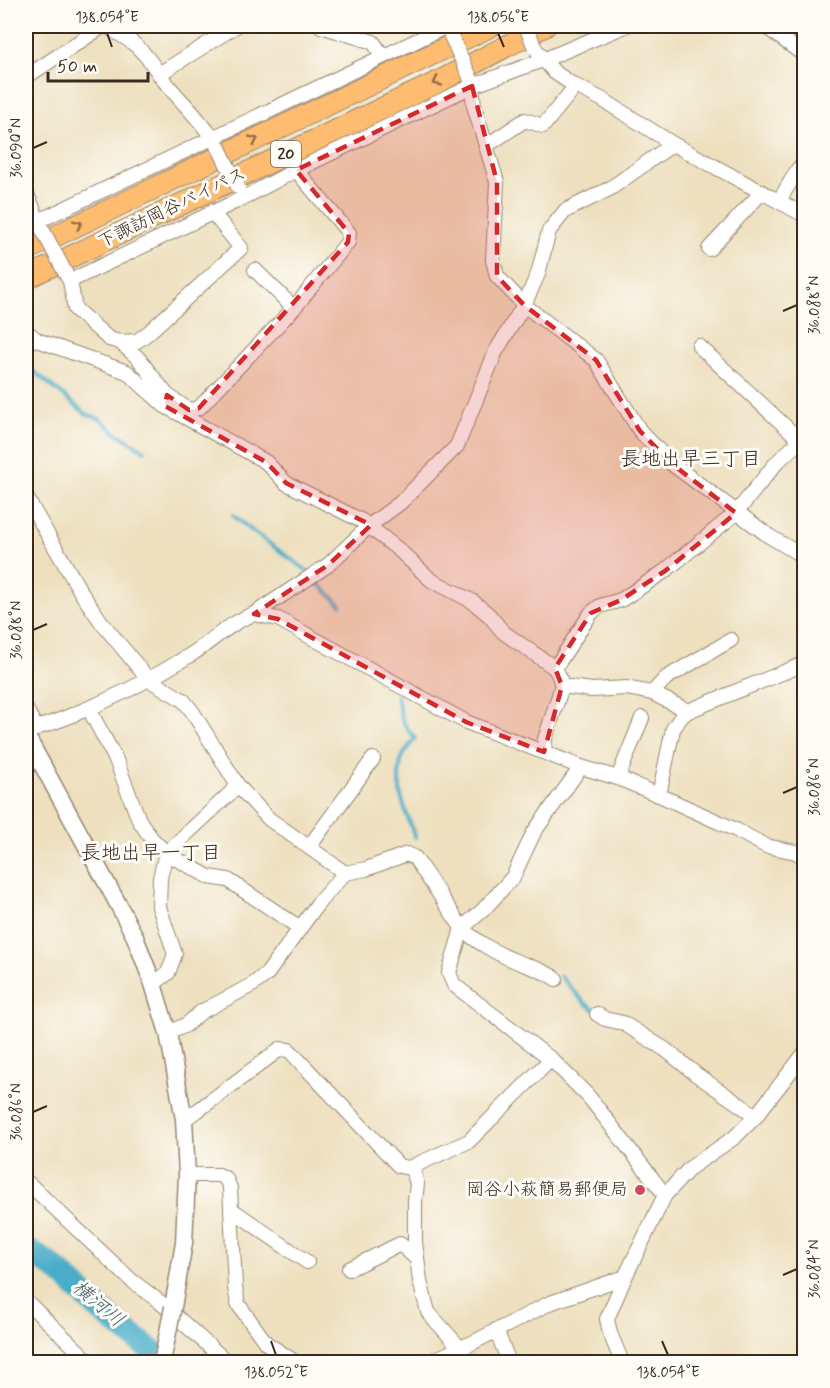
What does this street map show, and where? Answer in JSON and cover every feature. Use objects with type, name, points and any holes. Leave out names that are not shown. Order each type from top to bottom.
[{"type":"highway","name":"下諏訪岡谷バイパス","points":[[26,250],[491,26]]},
{"type":"highway","name":"下諏訪岡谷バイパス","points":[[26,279],[440,81],[544,26]]},
{"type":"street","points":[[26,77],[104,26],[127,38],[146,55],[167,85],[215,142],[240,192]]},
{"type":"street","points":[[159,74],[236,26]]},
{"type":"street","points":[[321,26],[373,42],[382,56]]},
{"type":"street","points":[[526,26],[552,75],[603,100],[673,144],[804,215]]},
{"type":"street","points":[[68,278],[212,212],[240,192],[296,170],[471,82],[539,54],[625,26]]},
{"type":"street","points":[[765,26],[804,55]]},
{"type":"street","points":[[35,225],[215,142],[382,56],[447,29],[471,82],[474,106],[497,182],[494,260],[497,276],[524,305],[596,360],[640,431],[672,464],[769,537],[804,557]]},
{"type":"street","points":[[486,146],[525,120],[543,126],[570,93]]},
{"type":"street","points":[[29,731],[89,709],[193,654],[243,618],[254,614],[328,565],[369,526],[400,503],[457,446],[496,351],[524,305],[538,274],[549,231],[565,211],[611,188],[673,144]]},
{"type":"street","points":[[778,201],[798,169],[804,165]]},
{"type":"street","points":[[120,342],[138,358],[166,401],[189,410],[199,408],[294,308],[348,242],[349,233],[296,170]]},
{"type":"street","points":[[26,192],[35,225],[68,278],[75,309],[109,339],[120,342],[137,341],[148,333],[241,248],[212,212]]},
{"type":"street","points":[[709,249],[762,192]]},
{"type":"street","points":[[255,270],[294,308]]},
{"type":"street","points":[[26,331],[37,340],[127,372],[166,401],[266,462],[286,483],[362,520],[431,580],[472,601],[489,615],[503,632],[555,668],[562,686],[545,739],[544,752]]},
{"type":"street","points":[[555,668],[591,613],[600,606],[621,600],[665,571],[736,513],[777,462],[802,439],[699,346]]},
{"type":"street","points":[[26,498],[82,594],[102,623],[148,679],[183,700],[238,786],[269,819],[345,873]]},
{"type":"street","points":[[254,614],[278,619],[466,722],[618,778],[736,830],[766,846],[796,852],[804,857]]},
{"type":"street","points":[[652,693],[666,678],[731,640]]},
{"type":"street","points":[[659,795],[669,741],[681,717],[688,711],[804,664]]},
{"type":"street","points":[[562,686],[592,690],[626,688],[652,693],[688,711]]},
{"type":"street","points":[[26,709],[29,731],[135,938],[153,984],[168,1033],[184,1119],[187,1175],[184,1243],[162,1362]]},
{"type":"street","points":[[89,709],[116,760],[139,820],[151,838],[166,853],[209,877],[228,880],[300,928]]},
{"type":"street","points":[[618,778],[642,718]]},
{"type":"street","points":[[309,847],[373,759]]},
{"type":"street","points":[[581,766],[534,832],[513,877],[483,910],[462,928],[449,973],[454,985],[551,1059],[589,1097],[665,1195]]},
{"type":"street","points":[[153,984],[168,973],[175,954],[159,907],[160,878],[166,853],[238,786]]},
{"type":"street","points":[[168,1033],[186,1025],[201,1012],[252,985],[267,974],[319,902],[345,873],[366,869],[407,854],[415,858],[468,935],[513,960],[545,971],[556,978]]},
{"type":"street","points":[[597,1014],[605,1019],[623,1023],[666,1050],[697,1075],[756,1116]]},
{"type":"street","points":[[184,1119],[280,1049],[289,1050],[399,1166],[408,1168],[469,1141],[551,1059]]},
{"type":"street","points":[[622,1362],[607,1319],[665,1195],[690,1168],[735,1137],[756,1116],[804,1054]]},
{"type":"street","points":[[412,1167],[417,1184],[415,1242],[420,1281],[428,1312],[460,1348]]},
{"type":"street","points":[[187,1175],[219,1175],[226,1179],[230,1188],[234,1287],[238,1304],[266,1343],[295,1362]]},
{"type":"street","points":[[26,1181],[131,1280],[160,1302],[227,1362]]},
{"type":"street","points":[[231,1209],[307,1262]]},
{"type":"street","points":[[349,1269],[400,1244],[417,1259]]},
{"type":"street","points":[[429,1362],[550,1303],[625,1277]]},
{"type":"street","points":[[26,1301],[90,1362]]},
{"type":"street","points":[[496,1330],[509,1362]]},
{"type":"highlighted area","points":[[472,86],[497,182],[497,276],[524,305],[596,360],[640,431],[672,464],[736,513],[665,571],[621,600],[591,613],[555,668],[562,686],[544,752],[466,722],[278,619],[254,614],[328,565],[371,525],[286,483],[266,462],[165,406],[167,395],[189,410],[199,408],[348,242],[349,233],[296,170]]},
{"type":"waterway","points":[[26,365],[86,414],[100,419],[115,432],[145,451]]},
{"type":"waterway","points":[[233,515],[309,572]]},
{"type":"waterway","points":[[314,578],[341,605]]},
{"type":"waterway","points":[[397,695],[402,718],[415,738],[402,758],[399,778],[402,798],[415,837]]},
{"type":"waterway","points":[[560,976],[585,1003],[595,1010]]},
{"type":"waterway","name":"横河川","points":[[26,1250],[55,1269],[106,1315],[168,1362]]},
{"type":"place","name":"岡谷小萩簡易郵便局","points":[[640,1190]]},
{"type":"district","name":"長地出早三丁目","points":[[691,459]]},
{"type":"district","name":"長地出早一丁目","points":[[151,853]]}]
